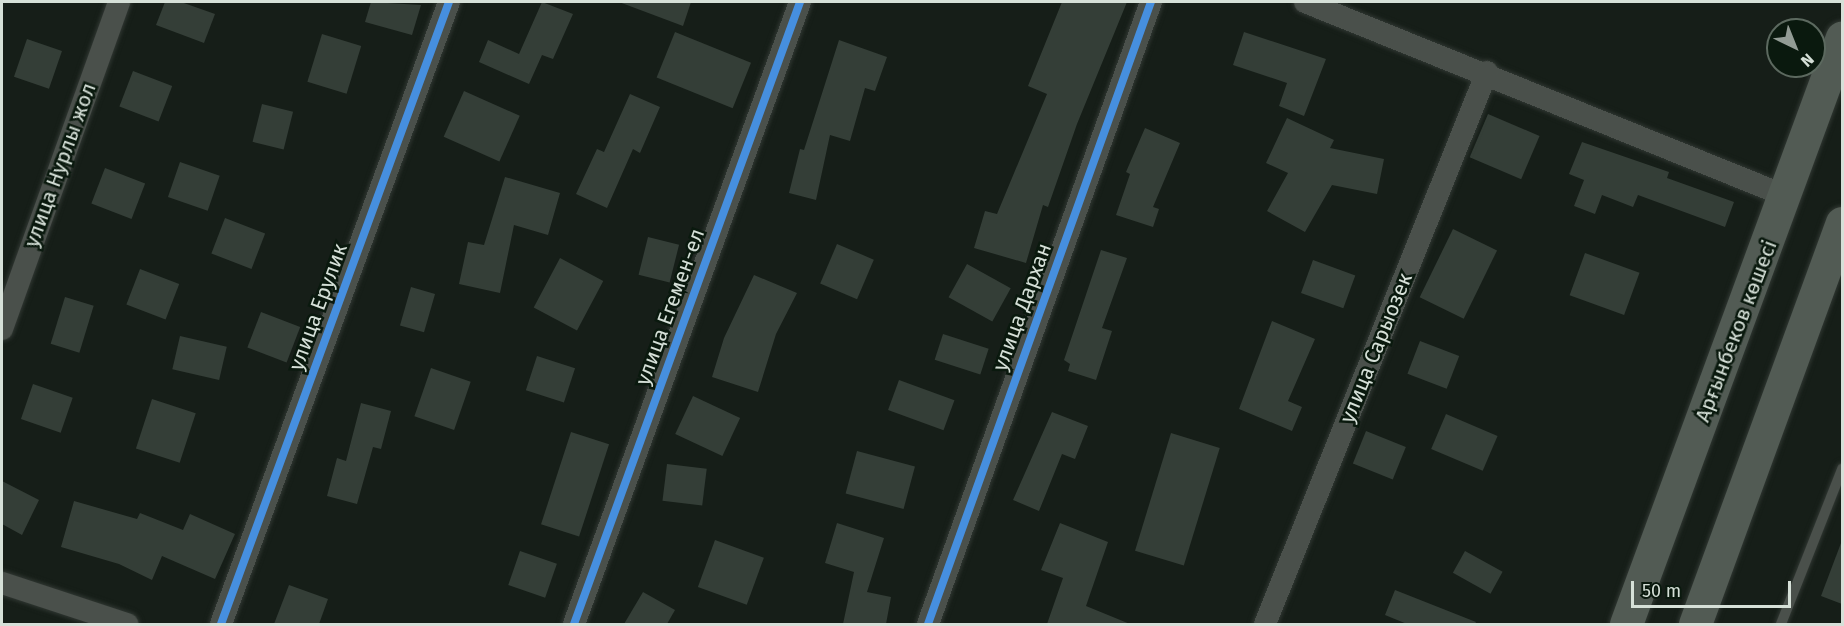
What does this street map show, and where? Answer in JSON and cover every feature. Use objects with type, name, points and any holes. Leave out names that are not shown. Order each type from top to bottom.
[{"type":"main road","name":"Арғынбеков көшесі","points":[[1626,624],[1786,196],[1842,37]]},
{"type":"main road","points":[[1695,624],[1842,228]]},
{"type":"street","name":"улица Нурлы жол","points":[[2,329],[119,2]]},
{"type":"street","name":"улица Ерулик","points":[[221,624],[449,2]]},
{"type":"street","name":"улица Егемен-ел","points":[[574,624],[800,2]]},
{"type":"street","name":"улица Дархан","points":[[927,624],[1151,2]]},
{"type":"street","points":[[1305,2],[1487,72],[1786,196]]},
{"type":"street","name":"улица Сарыозек","points":[[1265,624],[1487,72]]},
{"type":"street","points":[[2,583],[127,624]]},
{"type":"lane","points":[[1781,624],[1842,469]]},
{"type":"building","points":[[165,2],[181,2],[215,14],[204,43],[156,25]]},
{"type":"building","points":[[371,2],[421,5],[412,35],[365,22]]},
{"type":"building","points":[[542,2],[573,14],[553,59],[542,55],[529,84],[479,62],[488,40],[519,54]]},
{"type":"building","points":[[619,2],[691,2],[683,26]]},
{"type":"building","points":[[1062,2],[1127,2],[1077,124],[1048,207],[1043,205],[1026,263],[974,248],[985,211],[997,214],[1047,94],[1028,86]]},
{"type":"building","points":[[675,32],[751,63],[733,108],[657,77]]},
{"type":"building","points":[[1244,32],[1326,59],[1304,116],[1279,106],[1287,83],[1233,65]]},
{"type":"building","points":[[322,34],[361,46],[347,94],[307,82]]},
{"type":"building","points":[[27,39],[62,51],[49,89],[14,77]]},
{"type":"building","points":[[839,40],[887,57],[875,91],[865,88],[850,141],[830,135],[816,200],[789,193],[800,149],[804,150]]},
{"type":"building","points":[[133,71],[172,86],[159,122],[119,106]]},
{"type":"building","points":[[464,91],[520,116],[499,161],[444,137]]},
{"type":"building","points":[[630,94],[660,107],[640,153],[633,149],[607,208],[576,194],[597,149],[604,152]]},
{"type":"building","points":[[262,104],[293,112],[284,150],[253,142]]},
{"type":"building","points":[[1488,114],[1540,136],[1521,179],[1470,157]]},
{"type":"building","points":[[1287,118],[1334,140],[1330,148],[1384,159],[1377,194],[1332,185],[1305,232],[1267,211],[1288,173],[1266,163]]},
{"type":"building","points":[[1145,128],[1180,143],[1153,207],[1159,209],[1153,227],[1116,215],[1130,174],[1126,172]]},
{"type":"building","points":[[1582,142],[1669,172],[1667,178],[1734,202],[1725,227],[1638,195],[1633,207],[1602,195],[1595,214],[1574,206],[1584,180],[1569,174]]},
{"type":"building","points":[[180,162],[220,176],[208,211],[168,197]]},
{"type":"building","points":[[105,168],[145,183],[132,219],[91,203]]},
{"type":"building","points":[[505,177],[560,193],[548,235],[514,225],[500,293],[459,284],[468,242],[484,245]]},
{"type":"building","points":[[225,218],[265,233],[252,269],[211,253]]},
{"type":"building","points":[[1453,229],[1497,250],[1464,319],[1420,297]]},
{"type":"building","points":[[648,237],[679,245],[670,283],[639,275]]},
{"type":"building","points":[[837,244],[874,260],[857,299],[820,284]]},
{"type":"building","points":[[1101,250],[1127,258],[1102,328],[1112,331],[1096,380],[1068,371],[1070,364],[1064,360]]},
{"type":"building","points":[[1585,253],[1640,273],[1624,315],[1570,295]]},
{"type":"building","points":[[560,258],[603,281],[577,330],[534,307]]},
{"type":"building","points":[[1313,260],[1355,275],[1343,308],[1301,293]]},
{"type":"building","points":[[967,264],[1011,288],[992,321],[949,297]]},
{"type":"building","points":[[140,269],[179,284],[166,320],[126,304]]},
{"type":"building","points":[[754,275],[797,293],[776,334],[758,392],[712,377],[724,338]]},
{"type":"building","points":[[411,287],[435,294],[424,332],[400,325]]},
{"type":"building","points":[[65,297],[94,306],[79,353],[51,344]]},
{"type":"building","points":[[261,312],[300,327],[287,363],[247,347]]},
{"type":"building","points":[[1272,321],[1315,339],[1288,401],[1302,407],[1292,431],[1239,409]]},
{"type":"building","points":[[943,334],[989,349],[980,375],[935,360]]},
{"type":"building","points":[[180,336],[227,347],[219,380],[172,369]]},
{"type":"building","points":[[1420,341],[1459,356],[1447,389],[1407,374]]},
{"type":"building","points":[[537,356],[575,368],[564,403],[526,390]]},
{"type":"building","points":[[431,368],[471,382],[454,430],[414,416]]},
{"type":"building","points":[[899,380],[954,400],[943,430],[888,410]]},
{"type":"building","points":[[33,384],[73,398],[61,433],[21,419]]},
{"type":"building","points":[[693,396],[740,418],[722,456],[675,434]]},
{"type":"building","points":[[152,399],[196,413],[180,463],[136,448]]},
{"type":"building","points":[[361,403],[391,411],[381,449],[373,447],[357,504],[327,496],[337,458],[346,461]]},
{"type":"building","points":[[1052,412],[1088,426],[1075,459],[1062,454],[1039,511],[1013,500]]},
{"type":"building","points":[[1446,414],[1498,436],[1483,471],[1431,449]]},
{"type":"building","points":[[1366,431],[1406,447],[1393,480],[1353,463]]},
{"type":"building","points":[[571,432],[609,444],[579,537],[541,524]]},
{"type":"building","points":[[1171,433],[1220,448],[1184,566],[1135,551]]},
{"type":"building","points":[[857,451],[915,467],[904,509],[846,494]]},
{"type":"building","points":[[667,464],[707,469],[702,506],[662,501]]},
{"type":"building","points":[[2,481],[39,500],[22,535],[2,524]]},
{"type":"building","points":[[74,501],[137,519],[140,513],[183,530],[190,514],[235,534],[215,579],[162,556],[152,580],[119,564],[61,547]]},
{"type":"building","points":[[837,523],[884,538],[867,592],[891,597],[886,624],[843,624],[854,572],[825,563]]},
{"type":"building","points":[[1060,523],[1108,542],[1086,606],[1130,624],[1047,624],[1063,578],[1041,570]]},
{"type":"building","points":[[715,540],[764,558],[747,605],[698,587]]},
{"type":"building","points":[[1842,543],[1842,604],[1821,596]]},
{"type":"building","points":[[520,551],[557,564],[545,598],[508,585]]},
{"type":"building","points":[[1465,551],[1503,572],[1490,594],[1453,573]]},
{"type":"building","points":[[289,585],[328,599],[319,624],[274,624]]},
{"type":"building","points":[[1395,590],[1476,622],[1475,624],[1407,624],[1385,615]]},
{"type":"building","points":[[643,592],[675,610],[667,624],[624,624]]},
{"type":"cycle path","points":[[221,624],[449,2]]},
{"type":"cycle path","points":[[574,624],[800,2]]},
{"type":"cycle path","points":[[928,624],[1151,2]]}]
